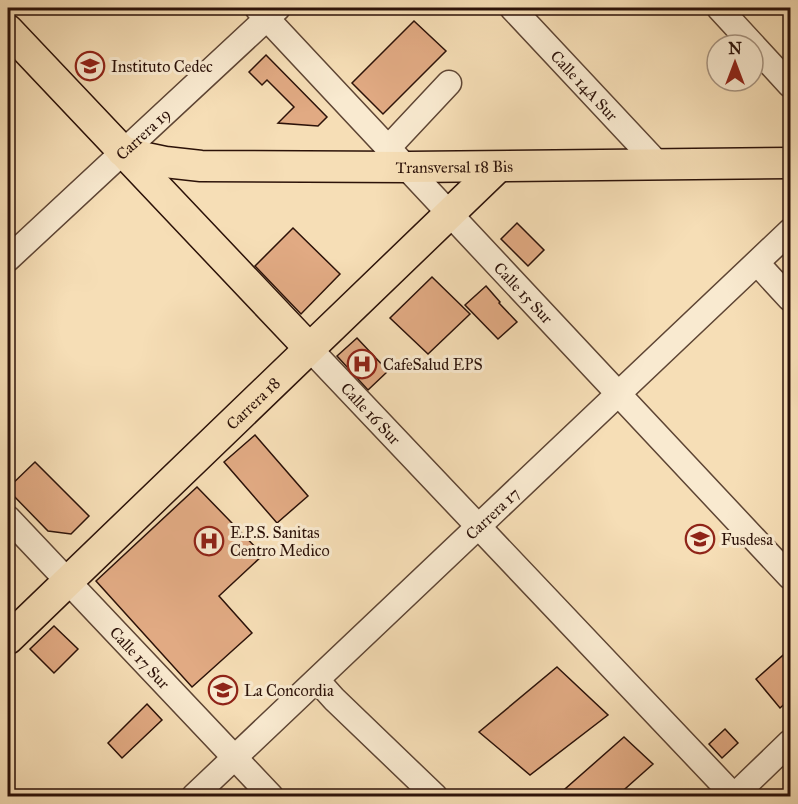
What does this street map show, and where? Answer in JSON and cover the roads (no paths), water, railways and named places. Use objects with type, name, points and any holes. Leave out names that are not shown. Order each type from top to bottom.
[{"type":"main road","name":"Calle 16 Sur","points":[[8,30],[309,348]]},
{"type":"main road","name":"Transversal 18 Bis","points":[[122,151],[165,162],[201,166],[399,157],[498,167],[790,163]]},
{"type":"main road","name":"Carrera 18","points":[[8,639],[498,167]]},
{"type":"street","name":"Calle 14A Sur","points":[[512,8],[659,165]]},
{"type":"street","points":[[719,8],[790,85]]},
{"type":"street","name":"Carrera 19","points":[[8,259],[267,11]]},
{"type":"street","name":"Calle 15 Sur","points":[[267,11],[399,157],[790,577]]},
{"type":"street","points":[[399,157],[449,83]]},
{"type":"street","name":"Carrera 17","points":[[194,796],[790,231]]},
{"type":"street","points":[[757,263],[790,299]]},
{"type":"street","name":"Calle 16 Sur","points":[[309,348],[734,796]]},
{"type":"street","name":"Calle 17 Sur","points":[[8,518],[271,796]]},
{"type":"street","points":[[317,680],[435,796]]},
{"type":"street","points":[[734,796],[790,742]]},
{"type":"place","name":"Instituto Cedec","points":[[90,66]]},
{"type":"place","name":"CafeSalud EPS","points":[[362,364]]},
{"type":"place","name":"Fusdesa","points":[[700,539]]},
{"type":"place","name":"E.P.S. Sanitas Centro Medico","points":[[209,541]]},
{"type":"place","name":"La Concordia","points":[[223,690]]}]
